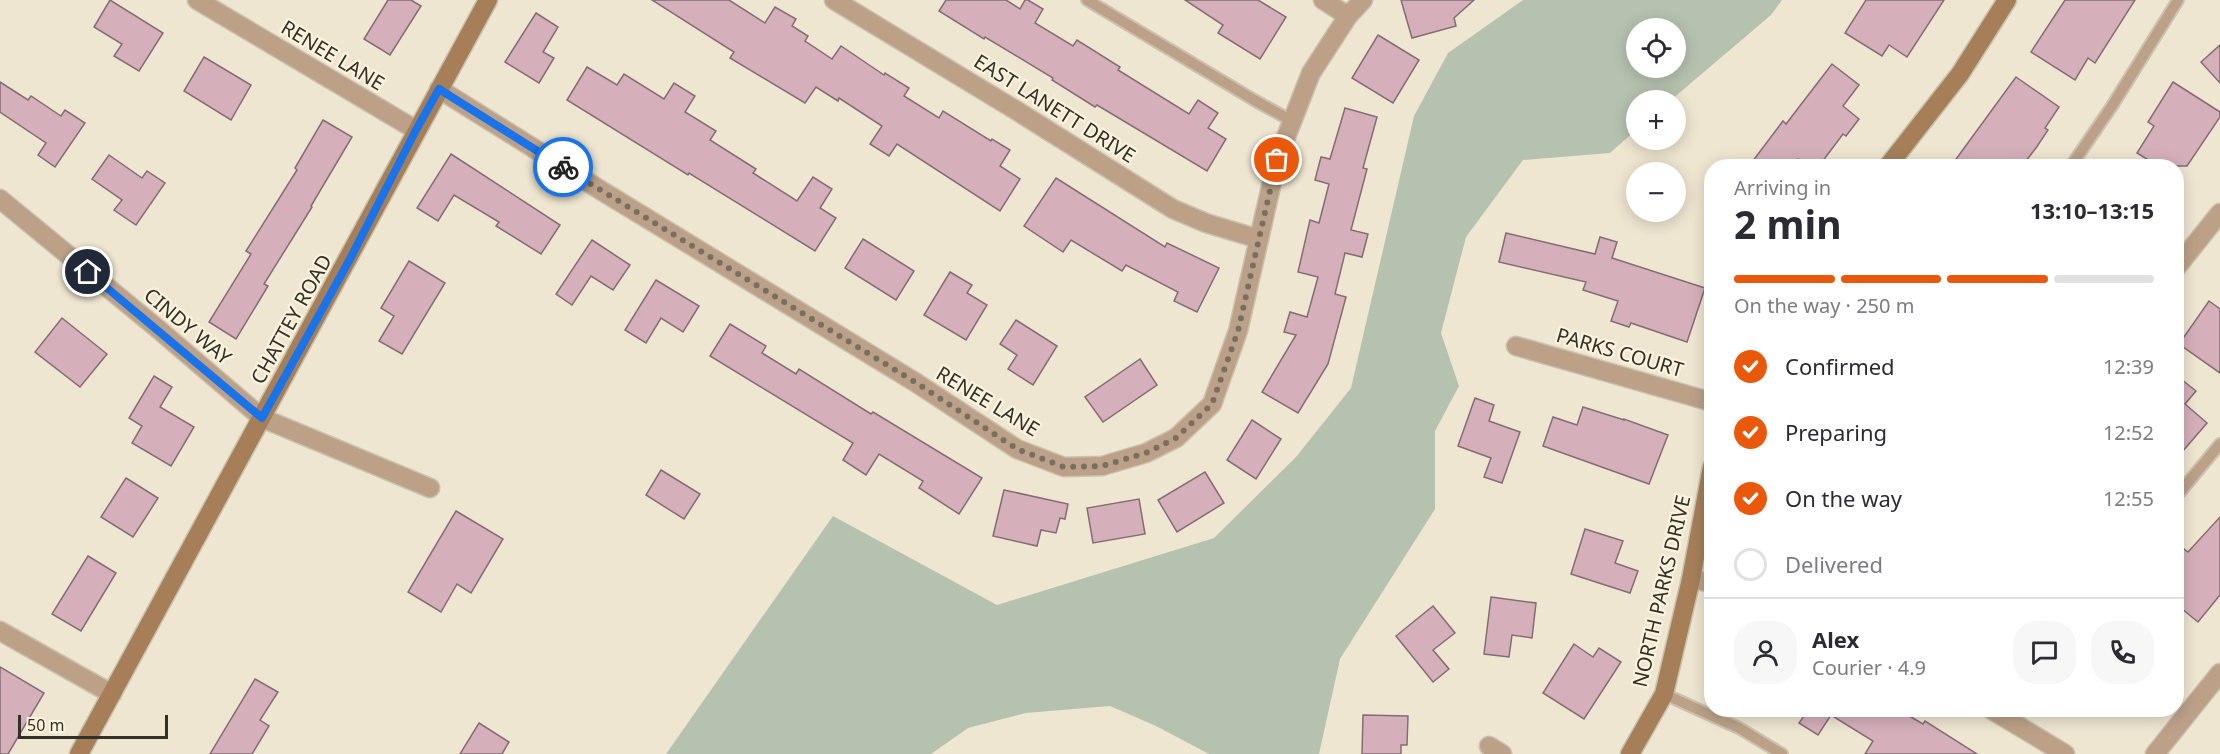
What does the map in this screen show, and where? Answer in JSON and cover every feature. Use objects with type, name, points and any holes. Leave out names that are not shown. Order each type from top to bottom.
[{"type":"street","name":"RENEE LANE","points":[[197,0],[416,130]]},
{"type":"street","name":"CHATTEY ROAD","points":[[79,754],[350,259],[416,130],[488,0]]},
{"type":"street","name":"EAST LANETT DRIVE","points":[[834,0],[1173,209],[1206,223],[1259,239]]},
{"type":"street","points":[[1323,0],[1348,16]]},
{"type":"street","name":"RENEE LANE","points":[[439,89],[915,382],[1017,449],[1064,467],[1102,466],[1146,453],[1176,438],[1212,404],[1238,331],[1277,160],[1311,73],[1348,16],[1363,0]]},
{"type":"street","points":[[1893,159],[1960,74],[2007,0]]},
{"type":"street","name":"CINDY WAY","points":[[0,199],[262,418],[430,488]]},
{"type":"street","points":[[2184,258],[2220,213]]},
{"type":"street","name":"PARKS COURT","points":[[1516,346],[1704,400]]},
{"type":"street","name":"NORTH PARKS DRIVE","points":[[1630,754],[1664,694],[1691,579],[1704,510]]},
{"type":"street","points":[[1691,579],[1704,581]]},
{"type":"street","points":[[0,631],[112,694]]},
{"type":"street","points":[[2155,754],[2220,673]]},
{"type":"street","points":[[2009,717],[2066,754]]},
{"type":"lane","points":[[1087,0],[1292,121]]},
{"type":"lane","points":[[2076,159],[2112,106],[2178,0]]},
{"type":"lane","points":[[2184,487],[2220,444]]},
{"type":"lane","points":[[1664,694],[1704,712]]},
{"type":"lane","points":[[1715,717],[1739,728],[1782,754]]},
{"type":"green space","points":[[1523,0],[1782,0],[1771,15],[1683,90],[1626,90],[1626,139],[1610,153],[1523,160],[1466,237],[1441,333],[1459,386],[1435,431],[1435,509],[1340,659],[1319,754],[1209,754],[1156,726],[1110,706],[1026,713],[968,728],[931,754],[666,754],[833,516],[997,605],[1214,538],[1296,457],[1351,388],[1414,116],[1448,53]]},
{"type":"building","points":[[110,0],[163,33],[139,71],[114,56],[122,44],[94,27]]},
{"type":"building","points":[[388,0],[411,0],[421,6],[390,55],[364,39]]},
{"type":"building","points":[[652,0],[729,0],[765,23],[775,7],[796,19],[792,26],[808,36],[805,41],[832,59],[841,46],[884,75],[885,73],[909,88],[904,96],[939,118],[943,111],[1010,150],[1000,166],[1020,179],[1000,211],[897,144],[889,156],[870,144],[882,126],[839,98],[838,101],[816,87],[805,103],[730,58],[734,52]]},
{"type":"building","points":[[946,0],[1006,0],[1020,9],[1025,0],[1028,0],[1043,9],[1035,23],[1073,46],[1077,40],[1120,67],[1118,70],[1189,114],[1198,100],[1218,113],[1208,128],[1226,139],[1207,171],[1097,105],[1095,107],[1052,80],[1053,78],[939,11]]},
{"type":"building","points":[[1185,0],[1258,0],[1286,17],[1260,59],[1218,33],[1223,25]]},
{"type":"building","points":[[1401,0],[1474,0],[1454,18],[1456,26],[1412,38]]},
{"type":"building","points":[[1866,0],[1944,0],[1907,57],[1889,45],[1882,56],[1845,33]]},
{"type":"building","points":[[2065,0],[2135,0],[2095,63],[2088,58],[2075,80],[2031,52]]},
{"type":"building","points":[[536,13],[558,27],[543,52],[554,58],[539,83],[505,62]]},
{"type":"building","points":[[1378,35],[1419,60],[1393,103],[1352,78]]},
{"type":"building","points":[[2220,45],[2220,83],[2201,62]]},
{"type":"building","points":[[204,57],[251,85],[231,120],[184,91]]},
{"type":"building","points":[[1832,64],[1859,85],[1843,106],[1859,119],[1846,136],[1843,134],[1824,159],[1754,159],[1783,121],[1786,124]]},
{"type":"building","points":[[587,67],[617,85],[624,74],[664,99],[674,83],[695,96],[685,112],[716,131],[710,140],[756,169],[753,173],[797,201],[813,177],[832,189],[820,208],[836,218],[815,251],[567,100]]},
{"type":"building","points":[[2016,77],[2059,107],[2045,128],[2048,130],[2027,159],[1956,159]]},
{"type":"building","points":[[0,82],[28,100],[31,96],[61,116],[65,110],[85,123],[55,167],[38,155],[46,143],[0,112]]},
{"type":"building","points":[[2173,82],[2220,112],[2220,117],[2187,166],[2184,166],[2184,159],[2147,159],[2137,153],[2154,126],[2148,122]]},
{"type":"building","points":[[1345,108],[1377,117],[1363,168],[1367,169],[1351,230],[1368,234],[1362,257],[1345,253],[1335,294],[1346,297],[1328,364],[1298,413],[1262,392],[1296,335],[1284,332],[1290,312],[1307,317],[1318,277],[1298,272],[1310,220],[1319,223],[1329,184],[1315,180],[1321,157],[1330,159]]},
{"type":"building","points":[[323,120],[352,137],[264,284],[268,286],[236,339],[209,322],[251,254],[246,251],[297,170],[295,168]]},
{"type":"building","points":[[451,154],[560,225],[541,254],[496,226],[499,222],[454,195],[438,221],[417,208]]},
{"type":"building","points":[[109,155],[142,178],[147,171],[165,183],[136,225],[114,210],[122,200],[92,179]]},
{"type":"building","points":[[1056,178],[1165,247],[1167,243],[1219,268],[1197,312],[1174,301],[1178,292],[1126,265],[1122,271],[1071,240],[1063,252],[1024,226]]},
{"type":"building","points":[[1506,233],[1595,254],[1600,237],[1617,242],[1612,258],[1704,288],[1704,291],[1687,342],[1631,323],[1629,327],[1611,321],[1618,301],[1583,290],[1586,282],[1499,262]]},
{"type":"building","points":[[863,239],[914,271],[896,300],[845,268]]},
{"type":"building","points":[[592,240],[630,265],[613,290],[591,276],[572,305],[556,294]]},
{"type":"building","points":[[409,261],[445,283],[402,354],[379,341],[394,316],[381,308]]},
{"type":"building","points":[[950,272],[972,285],[967,293],[987,305],[966,340],[924,315]]},
{"type":"building","points":[[656,280],[699,306],[683,332],[661,318],[646,343],[625,330]]},
{"type":"building","points":[[2209,301],[2220,309],[2220,373],[2184,348],[2184,337]]},
{"type":"building","points":[[62,318],[107,354],[80,387],[35,352]]},
{"type":"building","points":[[1016,320],[1057,346],[1033,385],[1008,369],[1017,355],[1000,344]]},
{"type":"building","points":[[730,324],[766,346],[762,353],[796,374],[799,369],[871,414],[873,412],[982,478],[959,514],[919,488],[923,481],[879,454],[866,475],[843,460],[853,443],[710,356]]},
{"type":"building","points":[[1140,359],[1157,385],[1103,422],[1085,397]]},
{"type":"building","points":[[154,376],[172,387],[160,407],[194,427],[171,466],[132,443],[142,426],[129,418]]},
{"type":"building","points":[[2184,381],[2196,391],[2185,404],[2207,423],[2184,450]]},
{"type":"building","points":[[1475,398],[1494,405],[1489,421],[1520,432],[1502,483],[1484,477],[1491,458],[1458,446]]},
{"type":"building","points":[[1583,407],[1668,435],[1649,484],[1543,446],[1553,417],[1577,425]]},
{"type":"building","points":[[1252,420],[1281,439],[1256,479],[1227,460]]},
{"type":"building","points":[[661,470],[700,494],[684,519],[646,495]]},
{"type":"building","points":[[1205,472],[1224,503],[1177,532],[1158,500]]},
{"type":"building","points":[[126,478],[158,498],[133,537],[101,517]]},
{"type":"building","points":[[1004,490],[1068,504],[1065,519],[1060,518],[1056,533],[1041,530],[1037,546],[993,536]]},
{"type":"building","points":[[1139,499],[1145,534],[1093,543],[1087,508]]},
{"type":"building","points":[[456,511],[503,539],[471,593],[457,584],[441,612],[408,592]]},
{"type":"building","points":[[2220,517],[2220,595],[2198,622],[2184,611],[2184,549],[2188,552]]},
{"type":"building","points":[[1585,529],[1623,541],[1615,563],[1638,571],[1630,593],[1571,574]]},
{"type":"building","points":[[88,556],[116,573],[81,631],[52,614]]},
{"type":"building","points":[[1491,597],[1536,603],[1532,638],[1512,635],[1509,657],[1484,654]]},
{"type":"building","points":[[1433,606],[1455,633],[1433,650],[1449,669],[1433,682],[1396,636]]},
{"type":"building","points":[[1574,644],[1593,657],[1599,648],[1621,662],[1584,719],[1543,693]]},
{"type":"building","points":[[0,667],[44,693],[8,754],[0,754]]},
{"type":"building","points":[[255,679],[278,692],[260,720],[269,726],[252,754],[210,754]]},
{"type":"building","points":[[1363,715],[1408,716],[1407,745],[1401,745],[1401,754],[1362,754]]},
{"type":"building","points":[[1803,717],[1830,717],[1818,735],[1799,723]]},
{"type":"building","points":[[1834,717],[1911,717],[1923,724],[1925,721],[1977,754],[1865,754],[1873,741]]},
{"type":"building","points":[[479,723],[509,742],[502,754],[460,754]]},
{"type":"way so far","points":[[563,167],[915,382],[1017,449],[1064,467],[1102,466],[1146,453],[1176,438],[1212,404],[1238,331],[1277,160]]},
{"type":"route","points":[[88,272],[262,418],[350,259],[439,89],[563,167]]}]
